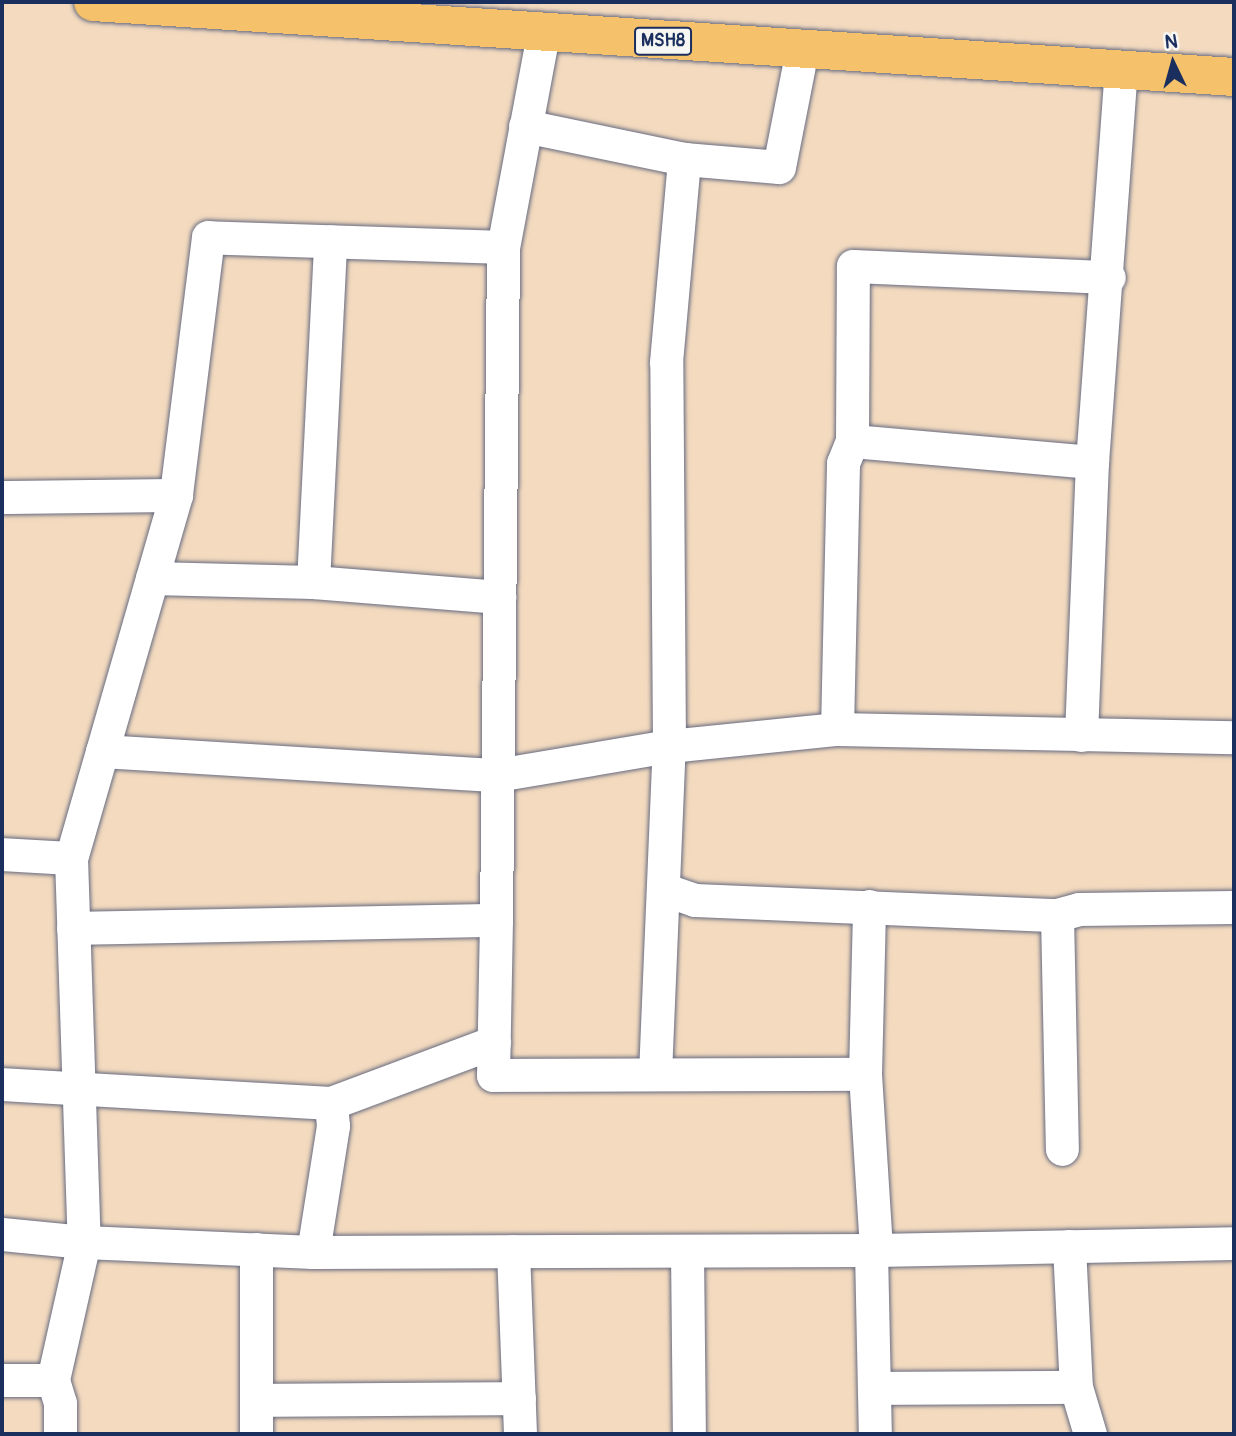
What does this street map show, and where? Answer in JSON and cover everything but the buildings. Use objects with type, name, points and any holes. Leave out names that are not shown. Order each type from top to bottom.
[{"type":"main road","name":"MSH8","points":[[93,2],[459,15],[543,34],[1234,77]]},
{"type":"street","points":[[543,34],[503,247],[493,1074],[865,1074]]},
{"type":"street","points":[[525,126],[684,159],[779,167],[802,50]]},
{"type":"street","points":[[1081,735],[1092,462],[1109,277],[1121,70]]},
{"type":"street","points":[[655,1074],[669,746],[666,362],[684,159]]},
{"type":"street","points":[[60,1434],[60,1404],[53,1380],[84,1242],[71,858],[176,495],[208,237],[503,247]]},
{"type":"street","points":[[313,582],[330,241]]},
{"type":"street","points":[[837,729],[843,463],[852,441],[853,266],[1109,277]]},
{"type":"street","points":[[852,441],[1092,462]]},
{"type":"street","points":[[2,497],[176,495]]},
{"type":"street","points":[[152,578],[313,582],[499,597]]},
{"type":"street","points":[[102,751],[497,775],[669,746],[837,729],[1234,737]]},
{"type":"street","points":[[2,853],[71,858]]},
{"type":"street","points":[[663,889],[695,900],[1057,915],[1079,909],[1234,907]]},
{"type":"street","points":[[870,906],[865,1074],[873,1250],[875,1434]]},
{"type":"street","points":[[1057,915],[1062,1149]]},
{"type":"street","points":[[73,928],[496,920]]},
{"type":"street","points":[[2,1084],[331,1103],[494,1042]]},
{"type":"street","points":[[313,1252],[333,1126],[331,1103]]},
{"type":"street","points":[[2,1234],[84,1242],[313,1252],[873,1250],[1234,1243]]},
{"type":"street","points":[[1069,1247],[1076,1387],[1090,1434]]},
{"type":"street","points":[[256,1249],[256,1434]]},
{"type":"street","points":[[513,1251],[520,1434]]},
{"type":"street","points":[[688,1251],[689,1434]]},
{"type":"street","points":[[2,1380],[53,1380]]},
{"type":"street","points":[[876,1388],[1076,1387]]},
{"type":"street","points":[[256,1400],[519,1398]]}]
